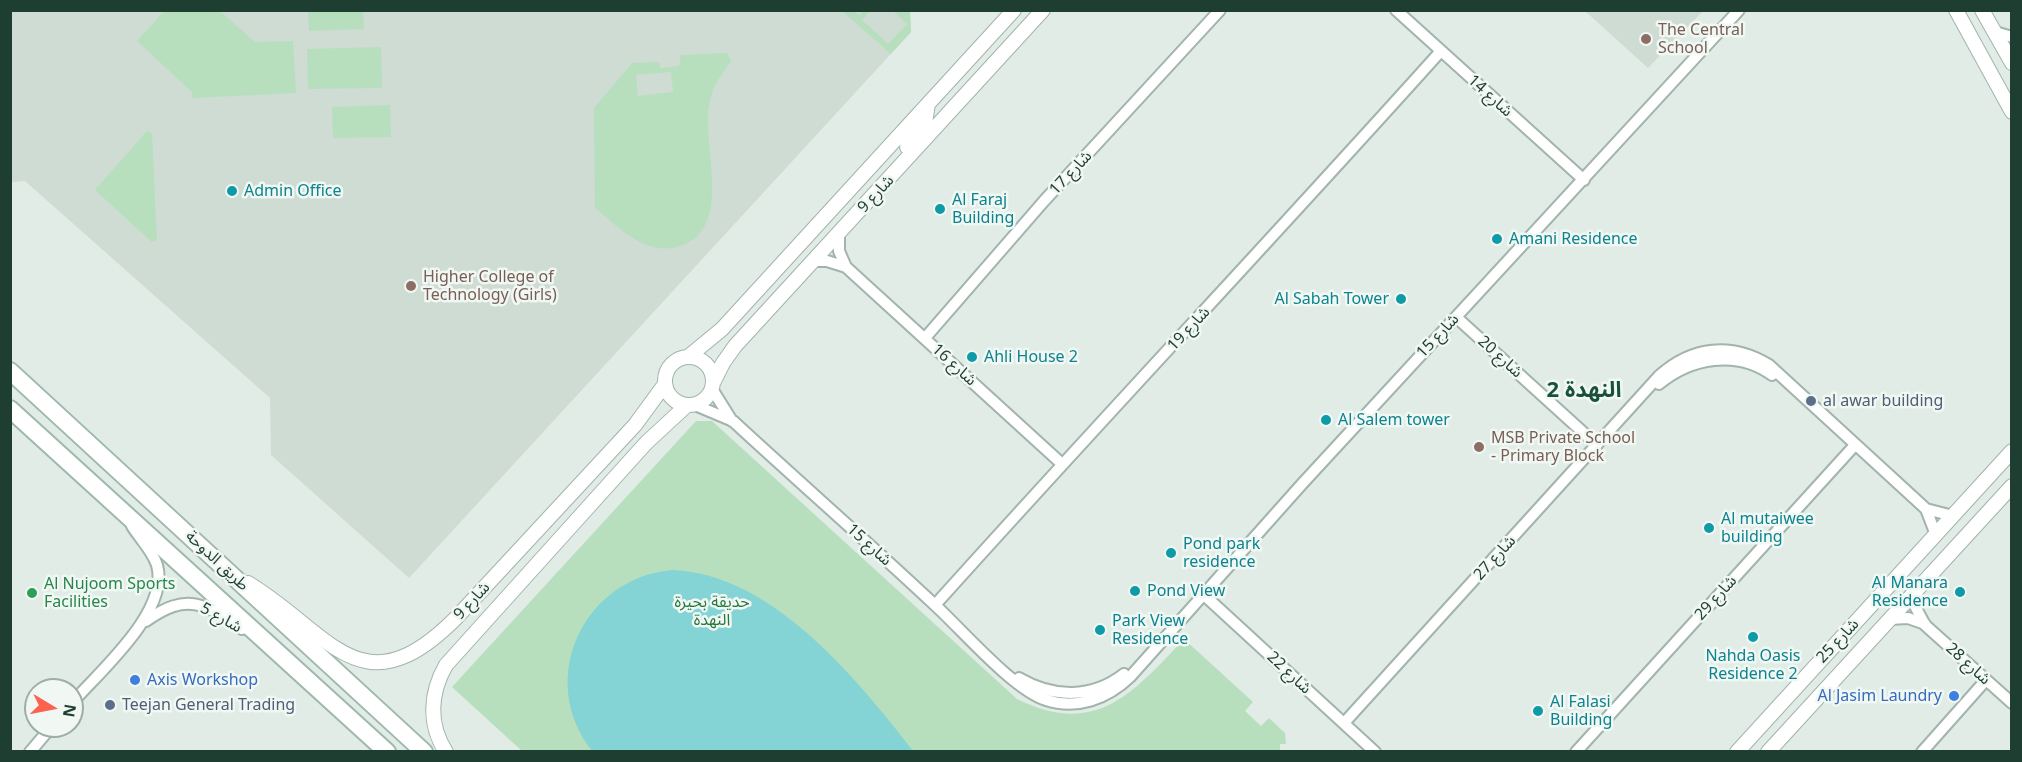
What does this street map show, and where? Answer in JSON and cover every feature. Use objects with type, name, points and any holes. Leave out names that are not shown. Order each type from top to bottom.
[{"type":"main road","name":"طريق الدوحة","points":[[10,371],[424,752]]},
{"type":"main road","name":"طريق الدوحة","points":[[10,410],[387,752]]},
{"type":"street","name":"شارع 9","points":[[688,357],[722,329],[1014,10]]},
{"type":"street","name":"شارع 9","points":[[713,385],[728,354],[1044,10]]},
{"type":"street","name":"شارع 17","points":[[925,338],[1044,201],[1220,10]]},
{"type":"street","name":"شارع 14","points":[[1396,10],[1584,180]]},
{"type":"street","name":"شارع 15","points":[[713,385],[733,421],[1005,671],[1046,690],[1079,693],[1107,685],[1140,664],[1739,10]]},
{"type":"street","points":[[1956,10],[2012,112]]},
{"type":"street","points":[[1982,10],[2012,63]]},
{"type":"street","points":[[1995,32],[2012,37]]},
{"type":"street","name":"شارع 19","points":[[935,605],[1062,464],[1242,272],[1440,52]]},
{"type":"street","points":[[888,180],[900,156],[922,129],[928,104]]},
{"type":"street","points":[[839,234],[838,251],[846,267]]},
{"type":"street","points":[[814,261],[827,261],[846,267]]},
{"type":"street","name":"شارع 16","points":[[846,267],[1062,464]]},
{"type":"street","name":"شارع 20","points":[[1456,317],[1598,445]]},
{"type":"street","points":[[688,357],[696,358],[709,366],[713,385],[708,397],[691,406],[672,399],[665,384],[665,376],[674,362],[688,357]]},
{"type":"street","name":"شارع 27","points":[[1344,723],[1646,392],[1682,368],[1712,359],[1753,365],[1794,389],[1926,509],[1953,516]]},
{"type":"street","name":"شارع 9","points":[[231,574],[273,600],[339,651],[369,662],[403,659],[436,638],[465,609],[635,425],[665,384]]},
{"type":"street","name":"شارع 9","points":[[446,752],[436,731],[433,711],[435,691],[446,665],[646,443],[691,406]]},
{"type":"street","name":"شارع 15","points":[[691,406],[733,421]]},
{"type":"street","name":"شارع 29","points":[[1576,752],[1854,445]]},
{"type":"street","name":"شارع 25","points":[[1737,752],[2012,452]]},
{"type":"street","name":"شارع 25","points":[[1768,752],[2012,486]]},
{"type":"street","name":"شارع 27","points":[[1926,509],[1936,535]]},
{"type":"street","name":"شارع 5","points":[[84,689],[143,622],[158,594],[157,567],[124,513]]},
{"type":"street","points":[[1916,590],[1916,608],[1925,625]]},
{"type":"street","name":"شارع 22","points":[[1203,594],[1375,752]]},
{"type":"street","name":"شارع 5","points":[[143,622],[176,605],[200,604],[266,642]]},
{"type":"street","name":"شارع 28","points":[[1889,619],[1908,618],[1925,625],[2012,703]]},
{"type":"street","points":[[1922,752],[1986,680]]},
{"type":"street","points":[[30,752],[42,738]]},
{"type":"shaded area","name":"Higher College of Technology (Girls)","points":[[11,11],[910,11],[911,32],[409,578],[271,455],[270,398],[25,181],[11,182]]},
{"type":"shaded area","name":"The Central School","points":[[1585,11],[1703,11],[1648,68]]},
{"type":"green space","points":[[165,10],[220,11],[255,42],[293,41],[296,93],[192,98],[192,92],[137,41]]},
{"type":"green space","points":[[308,11],[363,11],[364,29],[309,31]]},
{"type":"green space","points":[[842,11],[854,11],[859,15],[864,11],[870,11],[862,20],[888,44],[907,24],[893,11],[910,11],[911,32],[891,54]]},
{"type":"green space","points":[[381,47],[382,88],[308,89],[307,49]]},
{"type":"green space","points":[[727,53],[731,61],[720,77],[710,99],[708,123],[712,183],[707,221],[698,235],[683,245],[658,248],[635,239],[595,208],[594,108],[632,63],[659,62],[660,68],[679,66],[681,55]],"holes":[[[671,72],[673,92],[638,96],[636,75]]]},
{"type":"green space","points":[[390,105],[391,137],[333,138],[332,107]]},
{"type":"green space","points":[[147,131],[152,134],[157,240],[152,242],[95,190]]},
{"type":"green space","name":"حديقة بحيرة النهدة","points":[[696,421],[712,421],[1017,699],[1045,710],[1069,714],[1091,711],[1111,704],[1148,677],[1184,639],[1253,702],[1245,711],[1261,726],[1269,718],[1285,733],[1286,744],[1280,744],[1280,752],[522,751],[452,687]]},
{"type":"water","points":[[673,570],[709,576],[744,590],[778,610],[839,663],[913,751],[592,751],[575,723],[568,693],[569,664],[578,636],[593,611],[615,591],[642,577]]},
{"type":"place","name":"The Central School","points":[[1646,39]]},
{"type":"place","name":"Admin Office","points":[[232,191]]},
{"type":"place","name":"Al Faraj Building","points":[[940,209]]},
{"type":"place","name":"Amani Residence","points":[[1497,239]]},
{"type":"place","name":"Higher College of Technology (Girls)","points":[[411,286]]},
{"type":"place","name":"Al Sabah Tower","points":[[1401,299]]},
{"type":"place","name":"Ahli House 2","points":[[972,357]]},
{"type":"place","name":"al awar building","points":[[1811,401]]},
{"type":"place","name":"Al Salem tower","points":[[1326,420]]},
{"type":"place","name":"MSB Private School - Primary Block","points":[[1479,447]]},
{"type":"place","name":"Al mutaiwee building","points":[[1709,528]]},
{"type":"place","name":"Pond park residence","points":[[1171,553]]},
{"type":"place","name":"Pond View","points":[[1135,591]]},
{"type":"place","name":"Al Manara Residence","points":[[1960,592]]},
{"type":"place","name":"Al Nujoom Sports Facilities","points":[[32,593]]},
{"type":"place","name":"Park View Residence","points":[[1100,630]]},
{"type":"place","name":"Nahda Oasis Residence 2","points":[[1753,637]]},
{"type":"place","name":"Axis Workshop","points":[[135,680]]},
{"type":"place","name":"Al Jasim Laundry","points":[[1954,696]]},
{"type":"place","name":"Teejan General Trading","points":[[110,705]]},
{"type":"place","name":"Al Falasi Building","points":[[1538,711]]},
{"type":"district","name":"النهدة 2","points":[[1584,391]]}]
